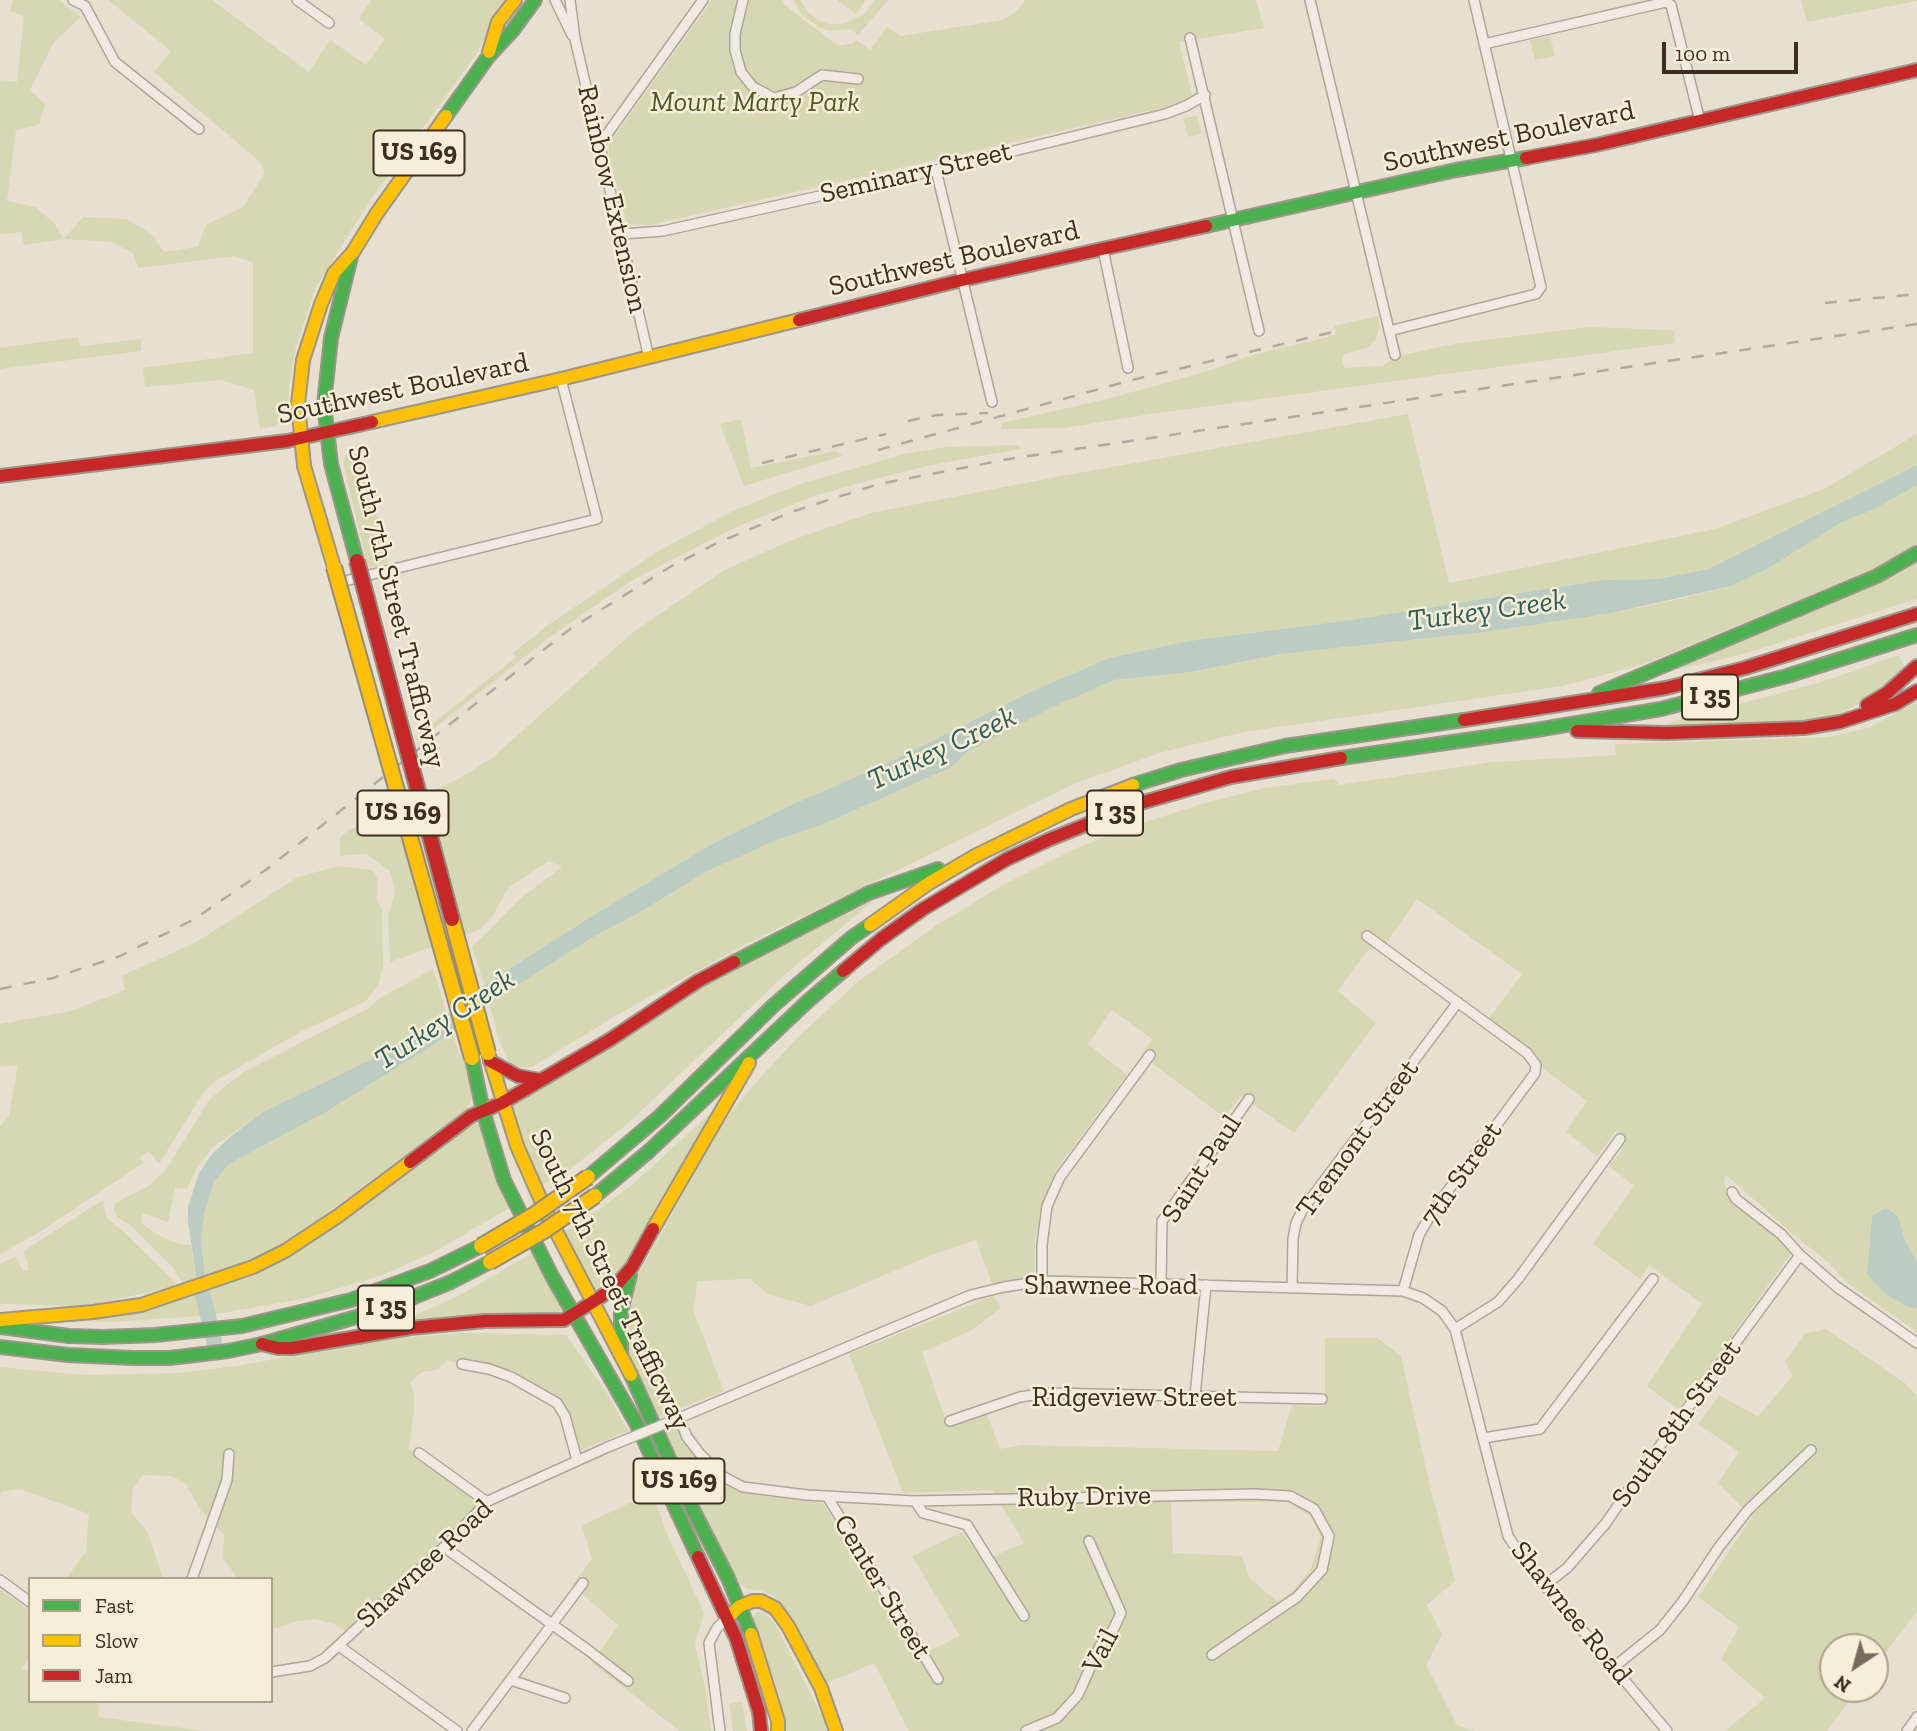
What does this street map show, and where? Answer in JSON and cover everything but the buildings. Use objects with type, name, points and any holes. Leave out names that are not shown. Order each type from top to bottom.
[{"type":"main road","name":"US 169","points":[[488,57],[498,22],[514,0]]},
{"type":"main road","name":"US 169","points":[[301,437],[298,404],[303,360],[334,273],[353,252],[377,213],[488,57],[513,30],[535,0]]},
{"type":"main road","name":"Southwest Boulevard","points":[[0,476],[301,437],[561,379],[962,280],[1456,170],[1512,161],[1699,121],[1917,70]]},
{"type":"main road","name":"US 169","points":[[326,431],[324,404],[331,338],[353,252]]},
{"type":"main road","name":"South 7th Street Trafficway","points":[[326,431],[331,464],[502,1103],[517,1146],[547,1214],[621,1355],[740,1606],[778,1721],[778,1731]]},
{"type":"main road","name":"South 7th Street Trafficway","points":[[301,437],[304,466],[504,1180],[573,1315],[636,1423],[727,1618],[759,1712],[761,1731]]},
{"type":"main road","points":[[1570,705],[1877,576],[1917,553]]},
{"type":"main road","name":"I 35","points":[[0,1327],[69,1336],[103,1337],[199,1332],[327,1307],[430,1271],[535,1213],[588,1177],[660,1116],[812,971],[885,913],[975,856],[1071,808],[1194,767],[1285,746],[1570,705],[1666,688],[1745,668],[1917,614]]},
{"type":"main road","name":"I 35","points":[[0,1347],[104,1356],[170,1357],[228,1351],[272,1344],[384,1309],[451,1282],[544,1231],[596,1196],[649,1152],[842,970],[881,939],[923,909],[1007,859],[1081,826],[1172,793],[1231,777],[1293,765],[1536,730],[1693,702],[1917,635]]},
{"type":"main road","points":[[1840,722],[1887,693],[1917,666]]},
{"type":"main road","points":[[1536,730],[1667,733],[1804,728],[1840,722],[1895,704],[1917,691]]},
{"type":"main road","points":[[0,1320],[141,1305],[253,1267],[310,1235],[471,1116],[502,1103],[611,1040],[689,986],[869,893],[975,856]]},
{"type":"main road","points":[[272,1344],[292,1348],[410,1328],[485,1321],[564,1320],[573,1315],[614,1289],[632,1267],[758,1047]]},
{"type":"main road","points":[[489,1057],[518,1076],[540,1080]]},
{"type":"main road","points":[[621,1355],[621,1311],[632,1267]]},
{"type":"main road","points":[[727,1618],[740,1606],[761,1601],[768,1603],[782,1616],[821,1688],[836,1731]]},
{"type":"street","points":[[73,0],[88,3],[115,62],[199,129]]},
{"type":"street","points":[[297,0],[329,23]]},
{"type":"street","name":"Rainbow Extension","points":[[555,0],[575,39]]},
{"type":"street","name":"Rainbow Extension","points":[[570,0],[575,39],[649,358]]},
{"type":"street","points":[[600,144],[704,0]]},
{"type":"street","points":[[743,0],[735,34],[735,50],[741,72],[752,87],[774,98],[796,92],[822,75],[858,79]]},
{"type":"street","points":[[1310,0],[1395,355]]},
{"type":"street","points":[[1389,331],[1536,294],[1541,287],[1474,0]]},
{"type":"street","points":[[1484,44],[1666,2],[1671,5],[1699,121]]},
{"type":"street","points":[[1190,37],[1259,331]]},
{"type":"street","name":"Seminary Street","points":[[622,234],[663,231],[936,170],[1165,114],[1205,95]]},
{"type":"street","points":[[936,170],[992,402]]},
{"type":"street","points":[[1103,249],[1128,368]]},
{"type":"street","points":[[349,580],[597,519],[561,379]]},
{"type":"street","points":[[1367,936],[1458,1002]]},
{"type":"street","name":"7th Street","points":[[1403,1291],[1419,1235],[1433,1211],[1535,1073],[1536,1065],[1527,1053],[1458,1002]]},
{"type":"street","name":"Tremont Street","points":[[1292,1288],[1293,1239],[1296,1223],[1303,1209],[1458,1002]]},
{"type":"street","points":[[1042,1281],[1042,1245],[1047,1206],[1060,1177],[1150,1055]]},
{"type":"street","name":"Saint Paul","points":[[1161,1284],[1162,1220],[1250,1099]]},
{"type":"street","points":[[1455,1329],[1498,1302],[1518,1279],[1620,1139]]},
{"type":"street","points":[[1732,1192],[1736,1199],[1781,1234],[1800,1255],[1837,1287],[1917,1343]]},
{"type":"street","name":"South 8th Street","points":[[1545,1585],[1567,1568],[1606,1523],[1800,1255]]},
{"type":"street","points":[[1483,1438],[1540,1429],[1653,1279]]},
{"type":"street","name":"Shawnee Road","points":[[273,1672],[316,1664],[339,1646],[487,1503],[508,1491],[971,1295],[1042,1281],[1403,1291],[1423,1298],[1442,1311],[1455,1329],[1508,1536],[1526,1563],[1667,1731]]},
{"type":"street","points":[[1195,1396],[1206,1285]]},
{"type":"street","points":[[462,1364],[500,1373],[528,1385],[557,1403],[565,1416],[577,1461]]},
{"type":"street","name":"Ridgeview Street","points":[[950,1421],[1020,1397],[1048,1393],[1322,1399]]},
{"type":"street","name":"Ruby Drive","points":[[679,1418],[687,1437],[700,1454],[722,1476],[743,1487],[827,1496],[915,1501],[1255,1494],[1290,1496],[1314,1509],[1329,1536],[1322,1570],[1297,1597],[1212,1655]]},
{"type":"street","points":[[1614,1667],[1660,1630],[1748,1510],[1811,1450]]},
{"type":"street","points":[[419,1453],[487,1503]]},
{"type":"street","points":[[193,1577],[226,1479],[229,1454]]},
{"type":"street","name":"Center Street","points":[[827,1496],[938,1679]]},
{"type":"street","points":[[915,1501],[923,1513],[967,1525],[1024,1616]]},
{"type":"street","name":"Vail","points":[[1026,1731],[1057,1718],[1078,1695],[1100,1646],[1113,1630],[1121,1613],[1089,1541]]},
{"type":"street","points":[[444,1547],[628,1681]]},
{"type":"street","points":[[0,1580],[28,1601]]},
{"type":"street","points":[[472,1731],[583,1583]]},
{"type":"street","points":[[720,1731],[709,1643],[717,1628],[727,1618]]},
{"type":"street","points":[[339,1646],[457,1731]]},
{"type":"street","points":[[511,1680],[565,1698]]},
{"type":"street","points":[[1907,1731],[1917,1717]]},
{"type":"green space","points":[[13,0],[59,0],[81,17],[54,42],[30,90],[45,104],[39,125],[16,130],[7,201],[35,207],[54,223],[64,239],[24,245],[21,232],[0,234],[0,80],[17,82],[24,16],[10,11]]},
{"type":"green space","points":[[108,0],[212,0],[309,72],[330,40],[366,65],[385,39],[359,19],[371,0],[508,0],[476,55],[371,199],[316,287],[296,347],[288,408],[282,421],[276,426],[260,429],[254,390],[221,380],[145,387],[143,368],[253,353],[253,263],[235,256],[138,268],[133,253],[112,242],[64,239],[83,217],[126,219],[152,234],[164,252],[197,247],[206,225],[243,207],[265,173],[260,162],[154,72],[171,51]]},
{"type":"green space","name":"Mount Marty Park","points":[[712,0],[782,0],[838,46],[854,43],[856,40],[870,50],[887,27],[900,36],[1003,20],[1017,11],[1025,0],[1256,0],[1264,28],[1179,42],[1193,99],[651,225],[627,224],[609,159],[609,144]]},
{"type":"green space","points":[[794,0],[800,0],[808,12],[820,21],[843,24],[864,14],[875,0],[888,0],[858,35],[850,29],[831,31],[820,28],[802,15]]},
{"type":"green space","points":[[837,0],[866,0],[856,14]]},
{"type":"green space","points":[[1801,0],[1917,0],[1917,1],[1807,22]]},
{"type":"green space","points":[[1550,36],[1555,56],[1535,60],[1530,40]]},
{"type":"green space","points":[[1197,115],[1201,134],[1188,137],[1183,119]]},
{"type":"green space","points":[[1378,316],[1379,328],[1375,341],[1367,348],[1344,354],[1342,364],[1346,368],[1382,366],[1398,356],[1454,344],[1590,327],[1674,330],[1675,343],[1065,428],[1002,429],[1002,423],[1103,400],[1205,372],[1249,356],[1336,335],[1334,326]]},
{"type":"green space","points":[[78,337],[80,346],[141,339],[141,351],[0,369],[0,348]]},
{"type":"green space","points":[[1408,414],[1449,583],[1715,529],[1824,489],[1917,434],[1917,465],[1708,569],[1658,579],[1603,580],[1351,620],[1189,641],[1109,658],[1028,693],[888,763],[789,806],[712,844],[484,985],[472,947],[522,897],[562,867],[549,861],[508,888],[493,916],[479,930],[390,962],[388,916],[395,891],[390,871],[366,854],[340,856],[340,837],[349,830],[458,779],[492,758],[632,633],[723,571],[789,541],[871,513]]},
{"type":"green space","points":[[741,419],[751,468],[835,451],[843,456],[744,486],[720,424]]},
{"type":"green space","points":[[361,443],[388,563],[368,568],[343,463],[347,452]]},
{"type":"green space","points":[[1019,445],[1020,449],[931,465],[811,497],[730,530],[633,580],[550,637],[418,741],[415,738],[516,657],[513,653],[548,625],[660,550],[735,510],[800,484],[904,454],[947,447]]},
{"type":"green space","points":[[1917,485],[1917,543],[1908,551],[1885,564],[1644,664],[1563,686],[1244,732],[1159,753],[1074,784],[748,943],[615,1016],[534,1066],[527,1068],[510,1064],[499,1041],[489,1003],[592,938],[706,872],[774,841],[824,824],[952,767],[967,752],[1049,709],[1114,680],[1191,672],[1281,654],[1485,632],[1607,614],[1676,600],[1731,586],[1767,569],[1842,522],[1873,510]]},
{"type":"green space","points":[[1917,557],[1917,599],[1740,655],[1675,670]]},
{"type":"green space","points":[[1899,655],[1906,671],[1874,696],[1845,711],[1818,720],[1666,729],[1665,724],[1821,682]]},
{"type":"green space","points":[[1917,702],[1917,1261],[1905,1240],[1898,1216],[1872,1217],[1867,1274],[1908,1307],[1917,1308],[1917,1332],[1847,1283],[1829,1263],[1726,1175],[1724,1182],[1729,1200],[1776,1235],[1792,1252],[1679,1410],[1647,1386],[1702,1304],[1649,1265],[1640,1279],[1593,1244],[1634,1186],[1609,1166],[1622,1151],[1617,1130],[1597,1156],[1566,1132],[1587,1101],[1544,1069],[1537,1055],[1489,1018],[1522,974],[1417,899],[1386,944],[1367,951],[1338,991],[1376,1023],[1294,1133],[1241,1096],[1224,1117],[1141,1055],[1152,1039],[1112,1010],[1088,1044],[1127,1075],[1055,1171],[1042,1206],[1035,1239],[1035,1270],[1030,1276],[992,1284],[976,1240],[932,1255],[811,1306],[767,1294],[750,1279],[698,1281],[693,1310],[724,1391],[655,1418],[626,1349],[624,1336],[634,1282],[725,1120],[797,1038],[859,981],[934,927],[1001,886],[1077,848],[1127,828],[1205,803],[1264,788],[1334,779],[1339,785],[1493,762],[1616,755],[1615,744],[1828,737],[1868,728]]},
{"type":"green space","points":[[338,866],[371,870],[378,882],[377,900],[382,909],[383,968],[378,985],[366,1001],[300,1032],[215,1081],[203,1093],[159,1164],[149,1151],[140,1157],[143,1163],[38,1233],[0,1254],[0,1127],[9,1115],[18,1065],[0,1067],[0,1024],[71,1011],[125,990],[122,976],[198,941],[298,877]]},
{"type":"green space","points":[[874,900],[788,972],[625,1126],[569,1170],[539,1187],[510,1107],[682,997]]},
{"type":"green space","points":[[433,969],[447,1014],[389,1051],[263,1112],[212,1148],[196,1169],[187,1189],[175,1188],[168,1222],[142,1213],[141,1223],[160,1236],[179,1244],[191,1245],[197,1282],[184,1285],[173,1268],[131,1226],[117,1217],[114,1211],[115,1203],[150,1185],[165,1171],[210,1099],[242,1073],[369,1008],[380,998]]},
{"type":"green space","points":[[452,1033],[461,1058],[465,1061],[472,1089],[471,1101],[466,1110],[282,1243],[252,1260],[205,1277],[201,1239],[205,1211],[214,1182],[229,1164],[326,1112]]},
{"type":"green space","points":[[708,1115],[712,1117],[629,1261],[600,1290],[594,1290],[564,1232],[633,1184]]},
{"type":"green space","points":[[474,1123],[480,1125],[509,1208],[434,1252],[382,1275],[307,1298],[216,1314],[210,1290]]},
{"type":"green space","points":[[103,1200],[107,1218],[175,1282],[173,1287],[74,1306],[0,1304],[0,1264],[16,1256],[23,1271],[29,1270],[24,1251]]},
{"type":"green space","points":[[532,1253],[563,1312],[408,1323],[407,1319],[462,1294]]},
{"type":"green space","points":[[198,1295],[202,1316],[112,1322],[70,1321]]},
{"type":"green space","points":[[993,1296],[1001,1308],[970,1331],[922,1352],[948,1427],[987,1414],[1000,1449],[1022,1445],[1278,1451],[1292,1405],[1325,1406],[1325,1338],[1377,1338],[1401,1356],[1430,1486],[1455,1581],[1427,1605],[1442,1635],[1426,1665],[1457,1725],[1476,1731],[909,1731],[874,1663],[827,1683],[781,1602],[760,1590],[748,1589],[739,1583],[664,1431],[676,1427],[702,1467],[718,1480],[742,1493],[823,1503],[917,1657],[960,1636],[912,1556],[962,1532],[983,1561],[1024,1543],[992,1490],[903,1493],[849,1354]],"holes":[[[1171,1502],[1287,1502],[1310,1516],[1321,1537],[1311,1568],[1295,1589],[1278,1602],[1250,1579],[1242,1556],[1173,1553]]]},
{"type":"green space","points":[[1826,1329],[1905,1383],[1917,1396],[1917,1612],[1889,1648],[1889,1633],[1819,1633],[1819,1703],[1848,1703],[1827,1731],[1725,1731],[1765,1698],[1721,1659],[1739,1627],[1698,1597],[1752,1517],[1718,1483],[1739,1452],[1698,1424],[1719,1395],[1758,1417],[1792,1376],[1785,1362],[1805,1334]]},
{"type":"green space","points":[[465,1333],[566,1335],[607,1393],[628,1431],[579,1451],[566,1407],[553,1395],[515,1373],[488,1364],[462,1360],[457,1363],[447,1360],[438,1370],[422,1372],[410,1382],[414,1395],[414,1410],[409,1449],[479,1501],[479,1505],[346,1631],[334,1624],[315,1619],[273,1627],[273,1577],[237,1577],[223,1558],[224,1535],[201,1511],[185,1483],[172,1476],[143,1475],[133,1489],[131,1512],[148,1533],[162,1577],[67,1577],[86,1551],[89,1514],[20,1489],[1,1492],[0,1496],[0,1367],[83,1375],[179,1373],[236,1366],[385,1339]]},
{"type":"green space","points":[[652,1492],[668,1536],[704,1613],[695,1644],[706,1692],[711,1731],[680,1731],[592,1663],[618,1625],[572,1585],[592,1559],[582,1526]]},
{"type":"green space","points":[[0,1589],[28,1610],[28,1660],[22,1668],[28,1672],[28,1703],[96,1703],[99,1705],[98,1717],[206,1731],[0,1731]]},
{"type":"green space","points":[[758,1612],[774,1622],[825,1722],[826,1731],[786,1731],[779,1694],[753,1617]]},
{"type":"green space","points":[[742,1702],[747,1731],[733,1731],[729,1704]]},
{"type":"water","points":[[1917,465],[1917,485],[1873,510],[1842,522],[1767,569],[1731,586],[1607,614],[1485,632],[1281,654],[1191,672],[1114,680],[1049,709],[967,752],[952,767],[824,824],[774,841],[706,872],[592,938],[489,1003],[452,1033],[326,1112],[229,1164],[214,1182],[205,1211],[201,1239],[205,1277],[216,1314],[202,1316],[188,1207],[199,1173],[211,1155],[230,1137],[263,1112],[389,1051],[447,1014],[484,985],[712,844],[789,806],[888,763],[1028,693],[1109,658],[1189,641],[1351,620],[1603,580],[1658,579],[1708,569]]},
{"type":"water","points":[[1886,1208],[1898,1216],[1905,1240],[1917,1261],[1917,1308],[1908,1307],[1886,1294],[1867,1274],[1872,1216]]},
{"type":"waterway","name":"Turkey Creek","points":[[203,1295],[214,1341]]},
{"type":"railway","points":[[1825,303],[1917,294]]},
{"type":"railway","points":[[0,989],[53,978],[120,956],[193,920],[267,869],[570,629],[670,567],[717,543],[794,511],[879,484],[1009,459],[1917,324]]},
{"type":"railway","points":[[878,450],[1132,380],[1333,332]]},
{"type":"railway","points":[[908,421],[937,415],[988,413]]},
{"type":"railway","points":[[762,463],[886,434]]},
{"type":"traffic: fast","points":[[446,116],[488,57],[513,30],[535,0]]},
{"type":"traffic: fast","points":[[1206,226],[1456,170],[1526,158]]},
{"type":"traffic: fast","points":[[352,253],[331,338],[324,404],[331,464],[357,561]]},
{"type":"traffic: fast","points":[[1599,693],[1877,576],[1917,553]]},
{"type":"traffic: fast","points":[[1341,758],[1661,709],[1787,676],[1917,635]]},
{"type":"traffic: fast","points":[[1133,785],[1181,770],[1285,746],[1464,720]]},
{"type":"traffic: fast","points":[[734,962],[869,893],[938,869]]},
{"type":"traffic: fast","points":[[588,1177],[660,1116],[774,1005],[851,938],[870,925]]},
{"type":"traffic: fast","points":[[595,1196],[648,1152],[843,971]]},
{"type":"traffic: fast","points":[[472,1058],[483,1111],[504,1180],[552,1276],[636,1423],[698,1557]]},
{"type":"traffic: fast","points":[[0,1327],[69,1336],[103,1337],[155,1335],[242,1326],[351,1300],[430,1271],[481,1246]]},
{"type":"traffic: fast","points":[[0,1347],[68,1355],[133,1358],[170,1358],[228,1351],[384,1309],[451,1282],[490,1262]]},
{"type":"traffic: fast","points":[[621,1355],[621,1311],[630,1275]]},
{"type":"traffic: fast","points":[[631,1375],[687,1498],[728,1578],[751,1634]]},
{"type":"traffic: slow","points":[[489,52],[498,22],[515,0]]},
{"type":"traffic: slow","points":[[334,567],[304,466],[298,404],[303,360],[334,273],[353,252],[377,213],[446,116]]},
{"type":"traffic: slow","points":[[372,422],[799,320]]},
{"type":"traffic: slow","points":[[334,567],[472,1058]]},
{"type":"traffic: slow","points":[[870,925],[929,883],[975,856],[1071,809],[1133,785]]},
{"type":"traffic: slow","points":[[452,919],[488,1053]]},
{"type":"traffic: slow","points":[[489,1056],[517,1146],[547,1214],[631,1375]]},
{"type":"traffic: slow","points":[[653,1229],[749,1063]]},
{"type":"traffic: slow","points":[[0,1320],[141,1305],[253,1267],[285,1251],[338,1216],[410,1162]]},
{"type":"traffic: slow","points":[[481,1246],[535,1214],[588,1177]]},
{"type":"traffic: slow","points":[[490,1262],[544,1231],[595,1196]]},
{"type":"traffic: slow","points":[[727,1618],[740,1606],[753,1601],[761,1601],[775,1608],[788,1626],[821,1688],[836,1731]]},
{"type":"traffic: slow","points":[[751,1634],[778,1721],[778,1731]]},
{"type":"traffic: jam","points":[[1526,158],[1596,145],[1917,70]]},
{"type":"traffic: jam","points":[[799,320],[962,280],[1206,226]]},
{"type":"traffic: jam","points":[[0,476],[287,441],[372,422]]},
{"type":"traffic: jam","points":[[357,561],[452,919]]},
{"type":"traffic: jam","points":[[1464,720],[1666,688],[1745,668],[1917,614]]},
{"type":"traffic: jam","points":[[1867,705],[1887,693],[1917,666]]},
{"type":"traffic: jam","points":[[1577,731],[1667,733],[1804,728],[1840,722],[1895,704],[1917,691]]},
{"type":"traffic: jam","points":[[843,971],[923,909],[1007,859],[1048,840],[1137,804],[1231,777],[1341,758]]},
{"type":"traffic: jam","points":[[410,1162],[471,1116],[502,1103],[611,1039],[698,981],[734,962]]},
{"type":"traffic: jam","points":[[490,1061],[518,1076],[540,1080]]},
{"type":"traffic: jam","points":[[262,1344],[292,1348],[410,1328],[485,1321],[564,1320],[613,1289],[632,1267],[653,1229]]},
{"type":"traffic: jam","points":[[698,1557],[736,1638],[759,1712],[761,1731]]}]
